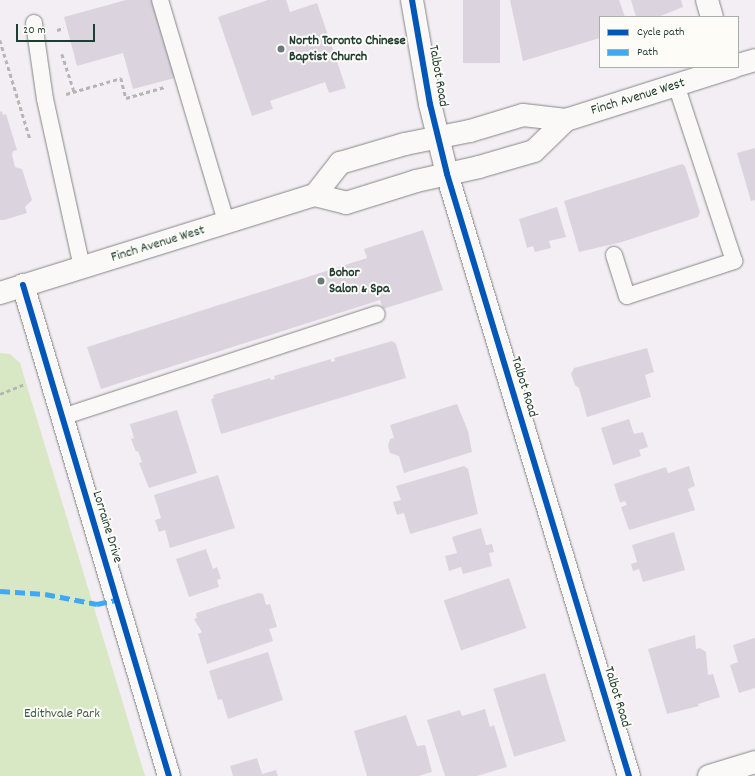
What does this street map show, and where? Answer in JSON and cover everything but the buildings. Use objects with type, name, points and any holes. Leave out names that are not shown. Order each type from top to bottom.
[{"type":"street","name":"Talbot Road","points":[[412,0],[438,137],[447,174],[628,776]]},
{"type":"street","points":[[707,0],[712,16]]},
{"type":"street","name":"Finch Avenue West","points":[[739,65],[755,60]]},
{"type":"street","name":"Finch Avenue West","points":[[315,195],[340,163],[405,144],[470,131],[523,115],[566,120],[728,68]]},
{"type":"street","name":"Finch Avenue West","points":[[0,293],[315,195],[346,203],[534,151],[566,120]]},
{"type":"street","name":"Lorraine Drive","points":[[23,286],[169,776]]},
{"type":"street","points":[[709,776],[755,762]]},
{"type":"lane","points":[[160,0],[226,222]]},
{"type":"lane","points":[[34,23],[45,100],[82,267]]},
{"type":"lane","points":[[614,256],[627,296],[734,261],[676,85]]},
{"type":"lane","points":[[62,417],[377,314]]},
{"type":"path","points":[[57,38],[55,31],[64,28]]},
{"type":"path","points":[[0,40],[32,146]]},
{"type":"path","points":[[61,51],[74,92]]},
{"type":"path","points":[[45,100],[121,78],[126,98],[184,82]]},
{"type":"path","points":[[0,394],[25,384]]},
{"type":"green space","name":"Edithvale Park","points":[[0,353],[10,354],[20,363],[145,776],[0,776]]},
{"type":"marked path","points":[[0,591],[45,594],[97,604],[116,600]]},
{"type":"cycle path","points":[[412,0],[430,104],[447,174],[629,776]]},
{"type":"cycle path","points":[[23,285],[169,776]]},
{"type":"place","name":"North Toronto Chinese Baptist Church","points":[[281,49]]},
{"type":"place","name":"Bohor Salon & Spa","points":[[321,281]]}]
